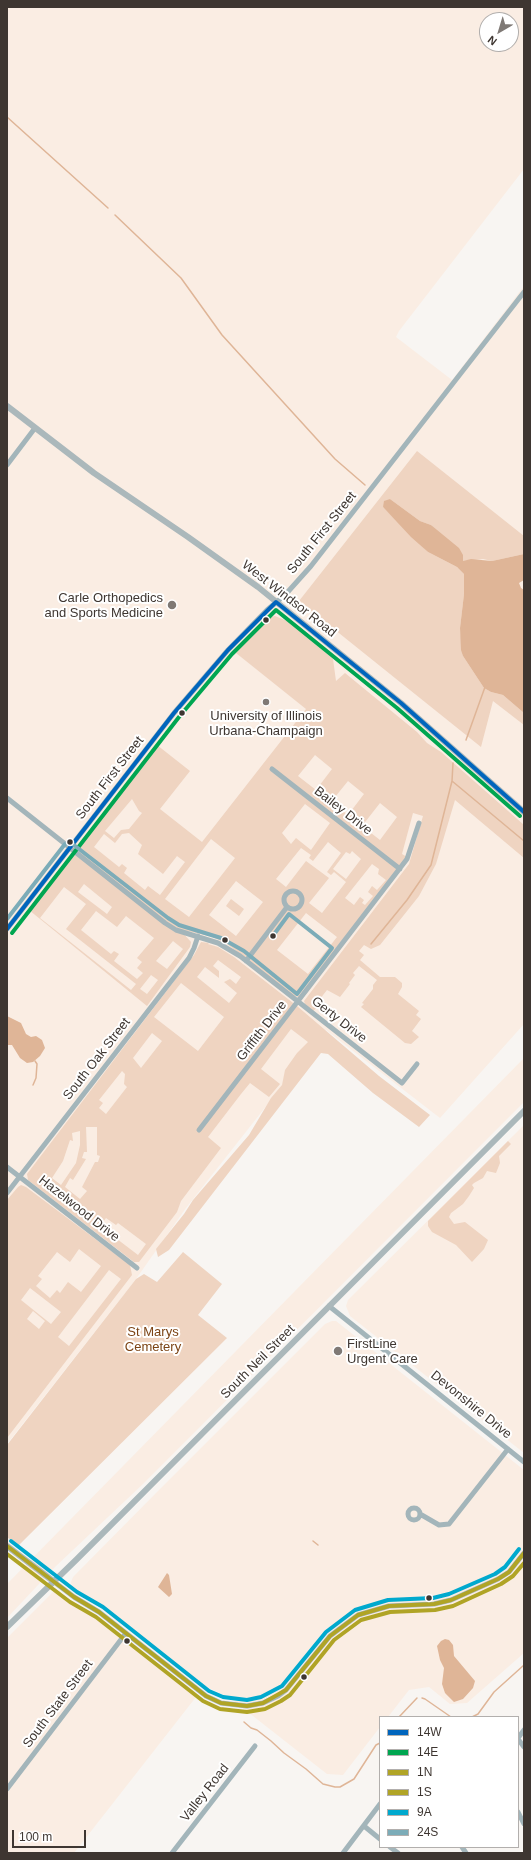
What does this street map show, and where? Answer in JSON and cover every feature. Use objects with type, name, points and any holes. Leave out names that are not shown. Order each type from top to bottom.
[{"type":"main road","name":"West Windsor Road","points":[[7,406],[94,473],[230,566],[276,602],[401,703],[524,812]]},
{"type":"main road","name":"South Neil Street","points":[[7,1626],[100,1537],[524,1111]]},
{"type":"main road","points":[[7,1546],[53,1581]]},
{"type":"street","name":"South First Street","points":[[7,929],[179,707],[228,650],[300,578],[326,548],[524,292]]},
{"type":"street","points":[[7,465],[35,428]]},
{"type":"street","name":"Bailey Drive","points":[[272,770],[400,869]]},
{"type":"street","name":"Gerty Drive","points":[[7,798],[165,923],[176,930],[218,943],[246,961],[402,1083],[417,1064]]},
{"type":"street","name":"Griffith Drive","points":[[199,1130],[408,859],[419,823]]},
{"type":"street","points":[[246,961],[287,907]]},
{"type":"street","name":"South Oak Street","points":[[7,1193],[189,958],[198,936]]},
{"type":"street","name":"Hazelwood Drive","points":[[7,1167],[137,1268]]},
{"type":"street","name":"Devonshire Drive","points":[[329,1306],[524,1462]]},
{"type":"street","points":[[420,1514],[439,1525],[449,1524],[508,1449]]},
{"type":"street","points":[[53,1581],[74,1597],[96,1609],[206,1696],[229,1705],[247,1706],[263,1703],[278,1696],[290,1687],[330,1636],[358,1615],[389,1606],[434,1604],[451,1600],[498,1579],[509,1572],[518,1563],[524,1553]]},
{"type":"street","name":"South State Street","points":[[7,1789],[126,1633]]},
{"type":"street","name":"Valley Road","points":[[172,1853],[255,1746]]},
{"type":"street","points":[[343,1853],[379,1805]]},
{"type":"street","points":[[519,1814],[524,1824]]},
{"type":"street","points":[[364,1826],[379,1838]]},
{"type":"shaded area","name":"University of Illinois Urbana-Champaign","points":[[7,7],[524,7],[524,169],[399,331],[396,337],[452,380],[524,286],[524,1024],[440,1118],[326,1030],[186,1208],[136,1279],[7,1444]]},
{"type":"shaded area","points":[[390,499],[420,521],[431,525],[459,548],[463,555],[463,561],[471,559],[492,561],[524,554],[524,580],[519,583],[521,588],[524,590],[524,713],[503,695],[491,692],[484,688],[463,656],[461,650],[460,628],[464,594],[464,574],[457,567],[428,552],[411,537],[383,507],[384,501]]},
{"type":"shaded area","points":[[7,1016],[21,1023],[26,1034],[31,1037],[36,1036],[42,1040],[45,1048],[40,1056],[33,1062],[27,1063],[20,1058],[12,1045],[7,1045]]},
{"type":"shaded area","points":[[524,1058],[524,1102],[143,1484],[55,1567],[7,1618],[7,1584]]},
{"type":"shaded area","points":[[524,1125],[524,1453],[350,1316],[346,1306],[348,1300]]},
{"type":"shaded area","points":[[336,1321],[524,1470],[524,1653],[467,1703],[450,1704],[429,1687],[409,1690],[389,1716],[379,1716],[379,1728],[343,1775],[327,1774],[230,1698],[203,1685],[201,1687],[98,1606],[82,1596],[72,1587],[71,1582],[73,1577],[325,1324]]},
{"type":"shaded area","points":[[167,1573],[169,1575],[172,1594],[169,1597],[158,1587]]},
{"type":"shaded area","points":[[54,1591],[87,1612],[196,1697],[74,1853],[7,1853],[7,1638]]},
{"type":"shaded area","points":[[445,1639],[449,1640],[453,1645],[454,1656],[475,1681],[473,1688],[463,1699],[454,1702],[445,1693],[442,1684],[444,1668],[440,1660],[437,1646]]},
{"type":"green space","points":[[417,451],[524,536],[524,554],[492,561],[483,559],[463,561],[431,525],[420,521],[390,499],[383,507],[428,552],[457,567],[464,574],[464,594],[460,628],[463,656],[484,688],[491,692],[503,695],[524,713],[524,725],[493,701],[481,747],[299,601]]},
{"type":"green space","points":[[275,616],[290,622],[333,659],[336,681],[345,673],[417,732],[427,743],[441,752],[524,825],[524,858],[455,800],[436,864],[419,896],[380,945],[371,949],[364,945],[359,951],[364,955],[360,960],[380,977],[395,977],[402,983],[402,987],[398,994],[419,1011],[416,1015],[421,1019],[412,1031],[419,1037],[411,1044],[405,1043],[361,1007],[377,980],[359,966],[353,973],[355,975],[349,983],[350,984],[340,997],[327,990],[316,1004],[319,1006],[313,1011],[305,1004],[304,1001],[409,864],[423,816],[413,813],[402,854],[407,857],[298,997],[294,996],[227,944],[213,937],[187,931],[182,932],[191,942],[190,947],[147,1006],[29,910],[157,745],[190,771],[160,809],[202,842],[306,709],[236,653],[258,628],[271,617]],"holes":[[[315,755],[332,769],[316,790],[298,776]],[[348,781],[364,794],[348,815],[331,802]],[[132,799],[139,811],[142,813],[129,829],[121,830],[114,838],[105,831]],[[380,803],[397,817],[380,840],[362,826]],[[305,804],[330,823],[311,850],[296,838],[291,844],[282,833]],[[129,833],[142,845],[138,854],[163,874],[177,856],[185,862],[160,895],[148,886],[145,890],[124,873],[127,868],[122,864],[119,867],[94,847],[104,834],[115,843],[122,834]],[[211,839],[235,858],[189,917],[165,899]],[[328,842],[341,853],[327,872],[331,875],[334,872],[346,882],[322,913],[309,903],[329,878],[306,861],[286,887],[276,879],[301,848],[311,855],[309,858],[313,861]],[[352,851],[361,859],[346,879],[333,869],[346,852],[350,854]],[[372,864],[379,869],[378,874],[386,880],[377,890],[372,886],[368,892],[373,896],[365,905],[362,903],[364,900],[360,897],[354,905],[345,898]],[[236,881],[263,902],[236,936],[209,915]],[[84,884],[112,907],[107,914],[78,892]],[[64,887],[86,904],[66,929],[136,984],[131,990],[40,918]],[[96,911],[117,927],[126,916],[154,938],[137,958],[142,962],[137,968],[143,973],[137,979],[114,961],[119,954],[114,951],[111,954],[81,930]],[[306,913],[337,937],[308,974],[277,950]],[[173,941],[183,949],[167,969],[156,961]],[[151,975],[158,980],[147,994],[140,989]]]},
{"type":"green space","points":[[231,899],[244,909],[239,916],[226,906]]},
{"type":"green space","points":[[201,942],[209,943],[208,944],[218,947],[234,957],[297,1006],[379,1076],[430,1115],[419,1127],[373,1093],[328,1054],[321,1053],[169,1250],[158,1257],[156,1249],[184,1214],[193,1200],[249,1135],[271,1098],[282,1085],[285,1070],[297,1053],[308,1042],[291,1029],[261,1069],[280,1084],[269,1097],[250,1083],[208,1137],[221,1148],[181,1201],[177,1212],[139,1262],[134,1262],[28,1180],[27,1174],[194,955]],"holes":[[[218,960],[241,977],[236,984],[230,979],[224,982],[237,993],[229,1003],[197,977],[205,967],[219,978],[219,971],[213,966]],[[181,983],[224,1017],[198,1051],[154,1017]],[[152,1033],[162,1041],[141,1068],[133,1058]],[[122,1071],[125,1074],[124,1084],[127,1087],[106,1114],[99,1108],[103,1103],[99,1100]],[[86,1127],[97,1127],[97,1155],[100,1156],[98,1162],[95,1162],[82,1187],[87,1191],[80,1199],[65,1187],[70,1178],[73,1180],[86,1159],[82,1158],[84,1152],[87,1152]],[[80,1131],[80,1145],[76,1163],[61,1185],[52,1178],[63,1161],[70,1140],[73,1141],[72,1133]],[[106,1218],[116,1225],[118,1223],[146,1244],[138,1255],[100,1226]]]},
{"type":"green space","points":[[508,1141],[511,1144],[499,1156],[500,1163],[496,1173],[487,1171],[483,1178],[474,1183],[472,1185],[474,1188],[469,1196],[463,1204],[451,1213],[449,1217],[454,1224],[465,1222],[488,1240],[484,1249],[472,1262],[456,1245],[432,1232],[428,1226],[428,1221]]},
{"type":"green space","points":[[21,1185],[26,1187],[130,1265],[132,1275],[7,1438],[7,1200]],"holes":[[[79,1249],[101,1266],[81,1292],[68,1282],[60,1293],[57,1290],[50,1298],[36,1286],[42,1279],[38,1276],[57,1252],[70,1262]],[[109,1270],[121,1279],[69,1346],[58,1337]],[[30,1288],[61,1312],[51,1324],[21,1300]],[[33,1311],[45,1321],[39,1329],[27,1319]]]},
{"type":"green space","name":"St Marys Cemetery","points":[[183,1252],[222,1284],[198,1315],[227,1338],[18,1546],[7,1537],[7,1445],[136,1279],[144,1274],[157,1282]]},
{"type":"waterway","points":[[7,117],[108,208]]},
{"type":"waterway","points":[[115,215],[181,278],[222,335],[335,459],[365,485]]},
{"type":"waterway","points":[[466,740],[485,687]]},
{"type":"waterway","points":[[453,763],[452,781],[524,841]]},
{"type":"waterway","points":[[371,944],[407,900],[431,865],[452,781]]},
{"type":"waterway","points":[[33,1085],[36,1078],[37,1064],[35,1061]]},
{"type":"waterway","points":[[313,1541],[318,1545]]},
{"type":"waterway","points":[[474,1716],[478,1714],[494,1692],[524,1665]]},
{"type":"waterway","points":[[400,1716],[417,1698]]},
{"type":"waterway","points":[[422,1698],[450,1716]]},
{"type":"waterway","points":[[244,1722],[251,1728],[257,1730],[323,1784],[335,1787],[340,1787],[354,1779],[376,1745],[379,1744]]},
{"type":"transit line","name":"14W","points":[[7,929],[174,713],[228,650],[276,602],[401,703],[524,812]]},
{"type":"transit line","name":"14E","points":[[12,933],[179,717],[232,654],[276,610],[397,708],[520,816]]},
{"type":"transit line","name":"24S","points":[[7,919],[65,844],[70,842],[168,918],[179,925],[221,938],[244,951],[297,994],[332,948],[289,914],[272,937]]},
{"type":"transit line","name":"9A","points":[[11,1541],[77,1592],[103,1607],[209,1691],[223,1697],[247,1700],[261,1697],[282,1686],[326,1632],[355,1610],[388,1600],[433,1598],[449,1594],[495,1574],[505,1567],[519,1549]]},
{"type":"transit line","name":"1N","points":[[7,1546],[74,1597],[99,1612],[206,1696],[221,1703],[247,1706],[263,1703],[286,1690],[330,1636],[358,1615],[389,1606],[434,1604],[451,1600],[498,1579],[509,1572],[524,1553]]},
{"type":"transit line","name":"1S","points":[[7,1554],[70,1602],[96,1617],[203,1701],[220,1709],[247,1712],[265,1709],[290,1695],[334,1640],[361,1620],[390,1612],[435,1610],[453,1606],[501,1584],[513,1576],[524,1563]]},
{"type":"place","name":"Carle Orthopedics and Sports Medicine","points":[[172,605]]},
{"type":"place","name":"University of Illinois Urbana-Champaign","points":[[266,702]]},
{"type":"place","name":"FirstLine Urgent Care","points":[[338,1351]]}]
